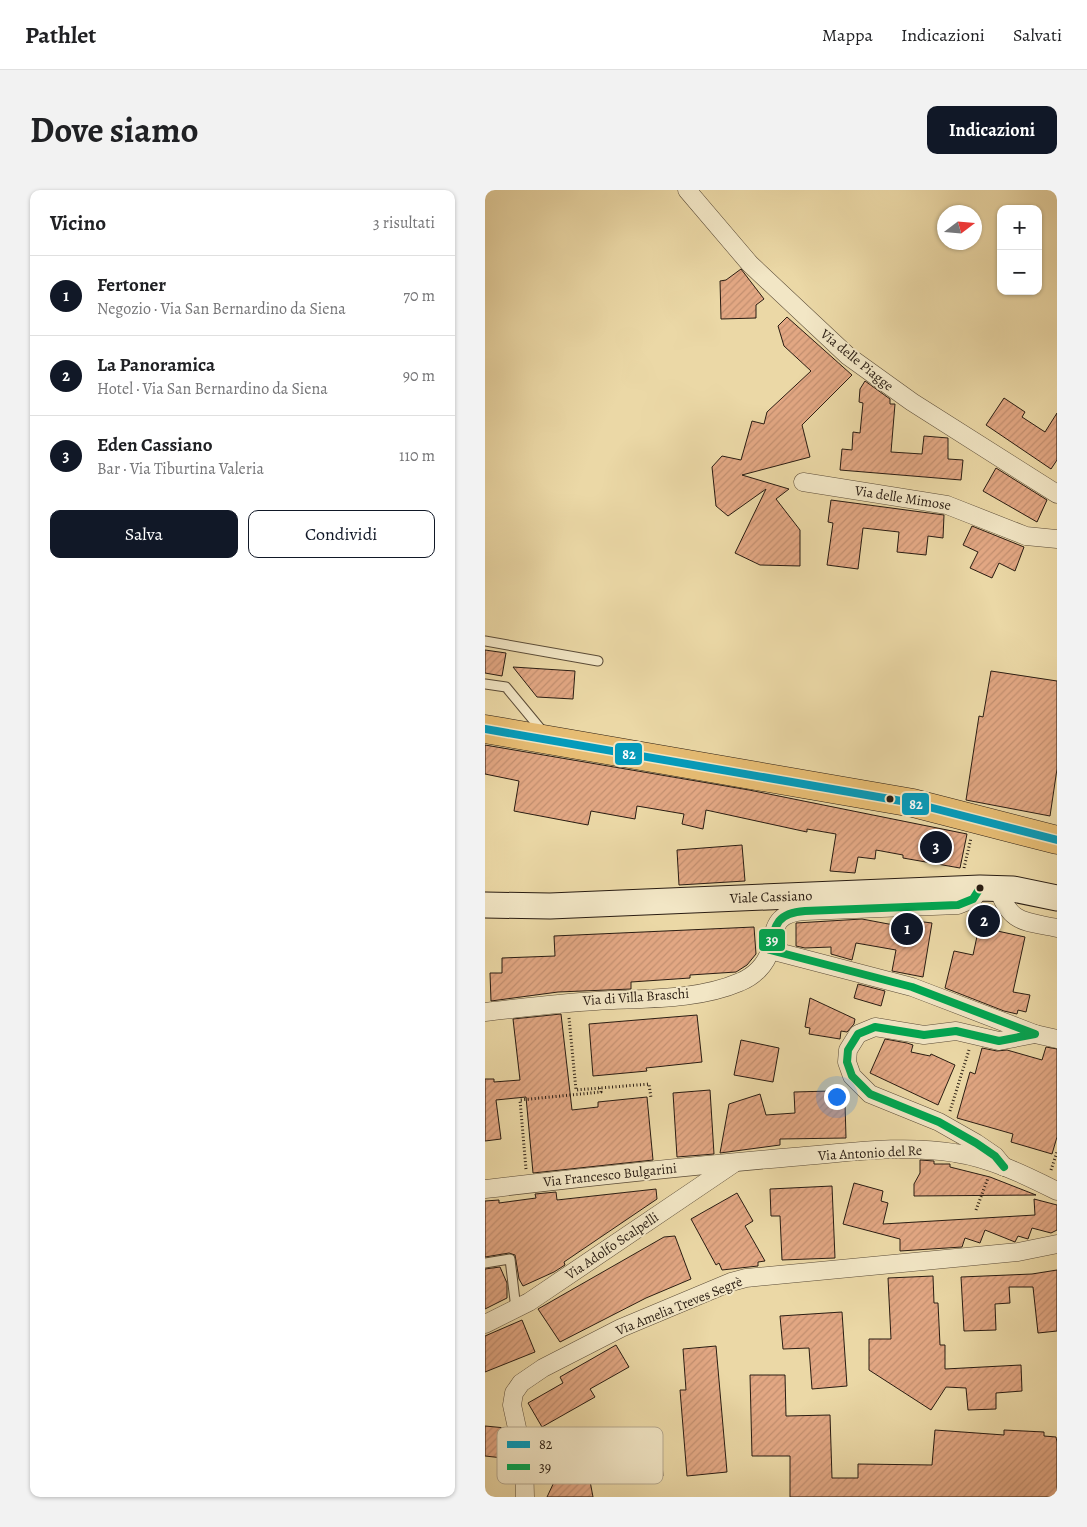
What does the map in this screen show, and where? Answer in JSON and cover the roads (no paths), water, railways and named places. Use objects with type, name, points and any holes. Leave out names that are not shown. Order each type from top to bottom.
[{"type":"main road","points":[[485,729],[549,738],[906,802],[976,818],[1057,840]]},
{"type":"street","name":"Via delle Piagge","points":[[687,190],[750,264],[849,356],[912,402],[1057,494]]},
{"type":"street","name":"Via delle Mimose","points":[[803,482],[947,504],[1026,536],[1057,540]]},
{"type":"street","name":"Viale Cassiano","points":[[486,905],[560,905],[979,889],[1021,890],[1057,898]]},
{"type":"street","points":[[979,889],[1017,918],[1057,928]]},
{"type":"street","name":"Via di Villa Braschi","points":[[485,1012],[553,1004],[672,996],[703,992],[736,984],[750,977],[763,964],[770,950],[776,925],[789,913],[805,910],[959,905],[973,900],[979,889]]},
{"type":"street","points":[[770,950],[912,987],[1035,1034],[1057,1038]]},
{"type":"street","points":[[999,1165],[995,1156],[976,1142],[946,1126],[880,1100],[865,1090],[850,1073],[847,1062],[849,1047],[857,1034],[875,1027],[917,1034],[953,1030],[999,1041],[1035,1034]]},
{"type":"street","name":"Via Antonio del Re","points":[[736,1162],[903,1149],[956,1153],[999,1165],[1057,1191]]},
{"type":"street","name":"Via Francesco Bulgarini","points":[[485,1189],[736,1162]]},
{"type":"street","name":"Via Adolfo Scalpelli","points":[[485,1324],[529,1302],[736,1162]]},
{"type":"street","name":"Via Amelia Treves Segrè","points":[[516,1427],[512,1412],[512,1399],[516,1389],[532,1374],[627,1326],[731,1282],[746,1278],[1018,1252],[1057,1244]]},
{"type":"street","name":"Via Amelia Treves Segrè","points":[[525,1484],[525,1497]]},
{"type":"lane","points":[[485,641],[598,661]]},
{"type":"lane","points":[[485,684],[505,687],[549,738]]},
{"type":"lane","points":[[485,1262],[509,1259],[516,1309]]},
{"type":"place","name":"Eden Cassiano","points":[[936,847]]},
{"type":"place","name":"La Panoramica","points":[[984,921]]},
{"type":"place","name":"Fertoner","points":[[907,929]]}]
